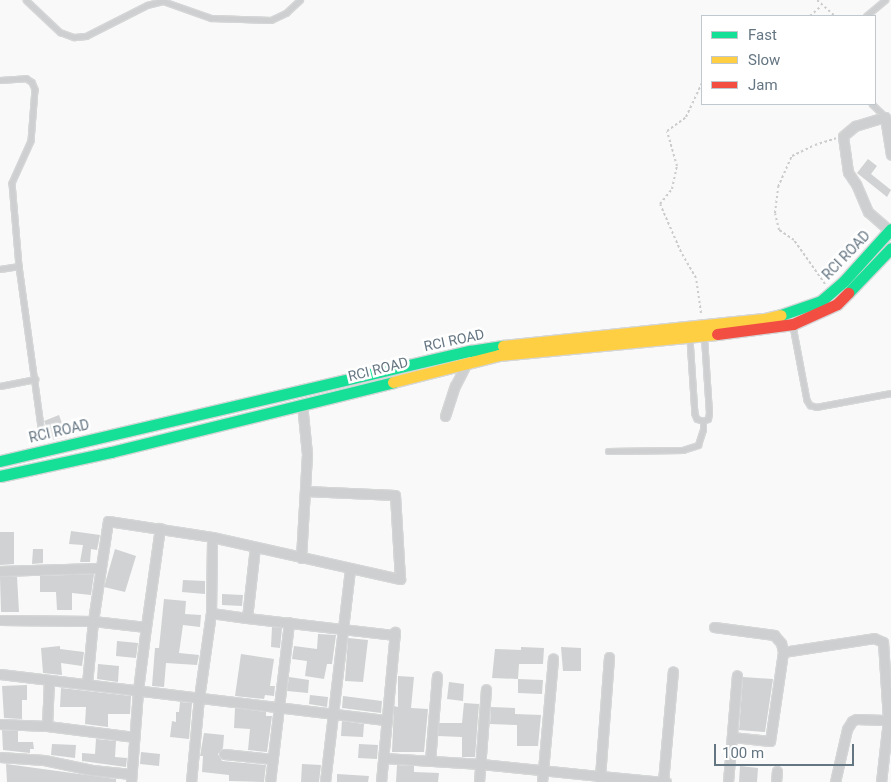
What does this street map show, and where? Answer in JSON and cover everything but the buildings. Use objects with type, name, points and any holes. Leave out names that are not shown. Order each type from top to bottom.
[{"type":"main road","name":"RCI ROAD","points":[[0,461],[470,351],[525,342],[690,337],[703,330],[789,313],[821,301],[831,293],[890,230]]},
{"type":"main road","name":"RCI ROAD","points":[[0,476],[58,465],[499,355],[604,340],[703,330],[792,324],[836,304],[891,248]]},
{"type":"main road","points":[[255,400],[260,415]]},
{"type":"street","points":[[890,230],[868,212],[856,184],[848,172],[843,136],[855,126],[888,119],[891,155]]},
{"type":"street","points":[[445,416],[455,386],[467,362]]},
{"type":"street","points":[[301,558],[307,454],[302,404]]},
{"type":"street","points":[[88,684],[93,622],[108,521],[212,537],[400,580],[395,495],[305,491]]},
{"type":"street","points":[[0,757],[44,760],[131,778],[138,690],[160,528]]},
{"type":"street","points":[[191,782],[210,613],[212,537]]},
{"type":"street","points":[[247,618],[255,547]]},
{"type":"street","points":[[0,571],[101,568]]},
{"type":"street","points":[[325,782],[350,568]]},
{"type":"street","points":[[210,613],[395,634],[382,782]]},
{"type":"street","points":[[0,620],[93,622],[146,627]]},
{"type":"street","points":[[270,782],[289,622]]},
{"type":"street","points":[[714,627],[774,635],[781,643],[783,652],[770,741],[733,737]]},
{"type":"street","points":[[783,652],[879,639],[883,642],[889,720],[880,782]]},
{"type":"street","points":[[600,779],[609,657]]},
{"type":"street","points":[[542,782],[552,658]]},
{"type":"street","points":[[384,758],[543,770],[600,779],[664,782],[673,670]]},
{"type":"street","points":[[0,674],[278,709],[387,720]]},
{"type":"street","points":[[728,782],[738,675]]},
{"type":"street","points":[[430,761],[437,676]]},
{"type":"street","points":[[47,726],[49,680]]},
{"type":"street","points":[[479,782],[486,689]]},
{"type":"street","points":[[835,782],[847,729],[852,721],[856,719],[889,720]]},
{"type":"street","points":[[0,724],[47,726],[134,737]]},
{"type":"street","points":[[224,754],[273,759]]},
{"type":"street","points":[[776,782],[777,771]]},
{"type":"lane","points":[[26,0],[60,32],[74,37],[86,36],[147,5],[163,1],[211,18],[271,20],[286,12],[300,0]]},
{"type":"lane","points":[[867,15],[885,0]]},
{"type":"lane","points":[[0,80],[26,78],[32,82],[34,89],[31,141],[12,182],[19,266],[41,427]]},
{"type":"lane","points":[[873,105],[888,119]]},
{"type":"lane","points":[[0,269],[19,266]]},
{"type":"lane","points":[[792,324],[807,400],[810,405],[816,407],[891,393]]},
{"type":"lane","points":[[703,330],[709,413],[708,419],[703,421]]},
{"type":"lane","points":[[690,337],[695,414],[698,419],[703,421]]},
{"type":"lane","points":[[0,386],[35,379]]},
{"type":"lane","points":[[608,451],[684,450],[698,445],[703,430],[703,421]]},
{"type":"path","points":[[817,0],[821,6],[834,15]]},
{"type":"path","points":[[811,15],[821,6]]},
{"type":"path","points":[[701,86],[686,117],[668,131],[677,166],[672,189],[660,204],[681,252],[696,278],[703,330]]},
{"type":"path","points":[[831,293],[794,240],[778,230],[774,213],[778,187],[792,156],[815,144],[843,136]]},
{"type":"traffic: fast","points":[[781,315],[821,301],[844,281],[891,229]]},
{"type":"traffic: fast","points":[[848,293],[891,248]]},
{"type":"traffic: fast","points":[[0,461],[470,351],[503,346]]},
{"type":"traffic: fast","points":[[0,476],[111,452],[393,382]]},
{"type":"traffic: slow","points":[[503,346],[764,319],[781,315]]},
{"type":"traffic: slow","points":[[393,382],[499,355],[717,334]]},
{"type":"traffic: jam","points":[[717,334],[793,324],[837,304],[848,293]]}]
